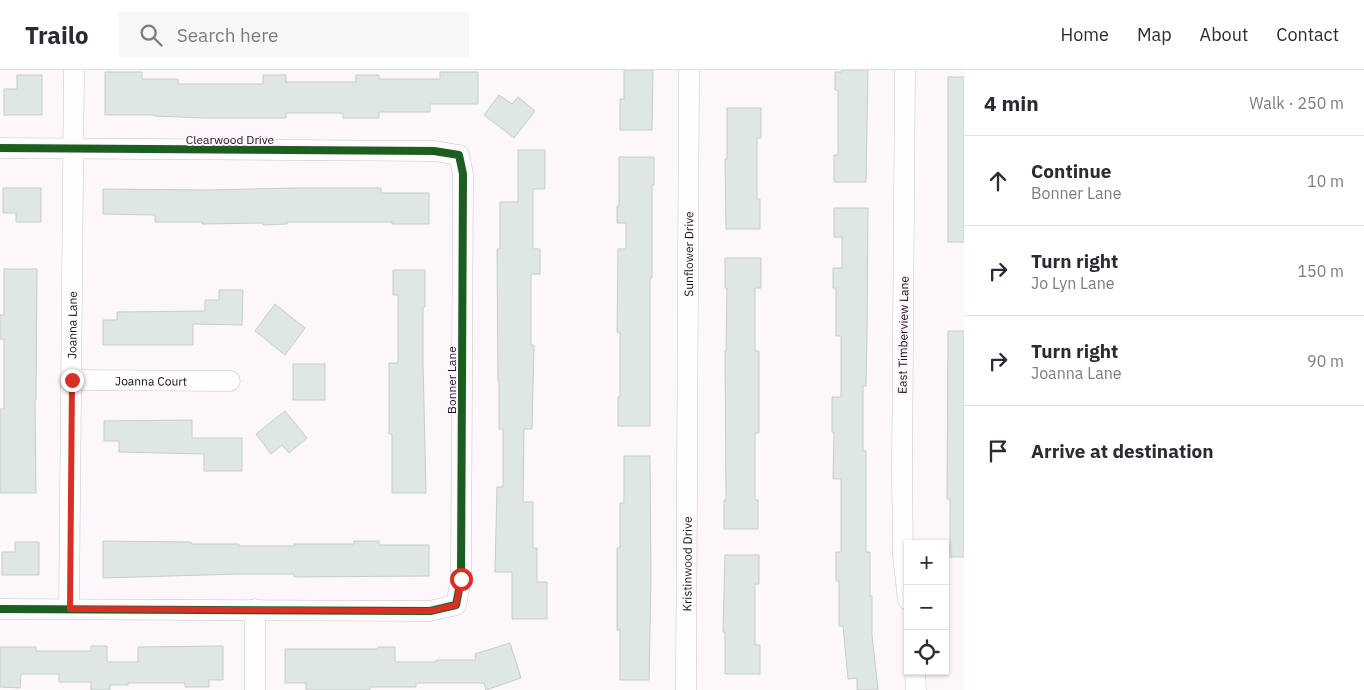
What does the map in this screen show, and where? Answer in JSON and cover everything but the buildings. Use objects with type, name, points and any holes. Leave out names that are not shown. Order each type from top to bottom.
[{"type":"street","name":"Joanna Lane","points":[[70,609],[74,70]]},
{"type":"street","name":"Sunflower Drive","points":[[687,438],[690,70]]},
{"type":"street","name":"East Timberview Lane","points":[[905,70],[902,470],[903,555],[906,585]]},
{"type":"street","name":"Clearwood Drive","points":[[0,148],[72,150],[434,151],[459,155]]},
{"type":"street","name":"Bonner Lane","points":[[255,609],[430,611],[456,605],[461,569],[463,174],[459,155]]},
{"type":"street","name":"Joanna Court","points":[[72,380],[230,380]]},
{"type":"street","name":"Kristinwood Drive","points":[[686,690],[687,438]]},
{"type":"street","points":[[0,609],[255,609],[255,690]]},
{"type":"street","points":[[915,675],[916,690]]},
{"type":"cycle path","points":[[0,148],[434,151],[459,155],[463,174],[461,579],[456,605],[430,611],[0,609]]},
{"type":"route","points":[[72,380],[70,609],[430,611],[456,605],[461,579]]}]
